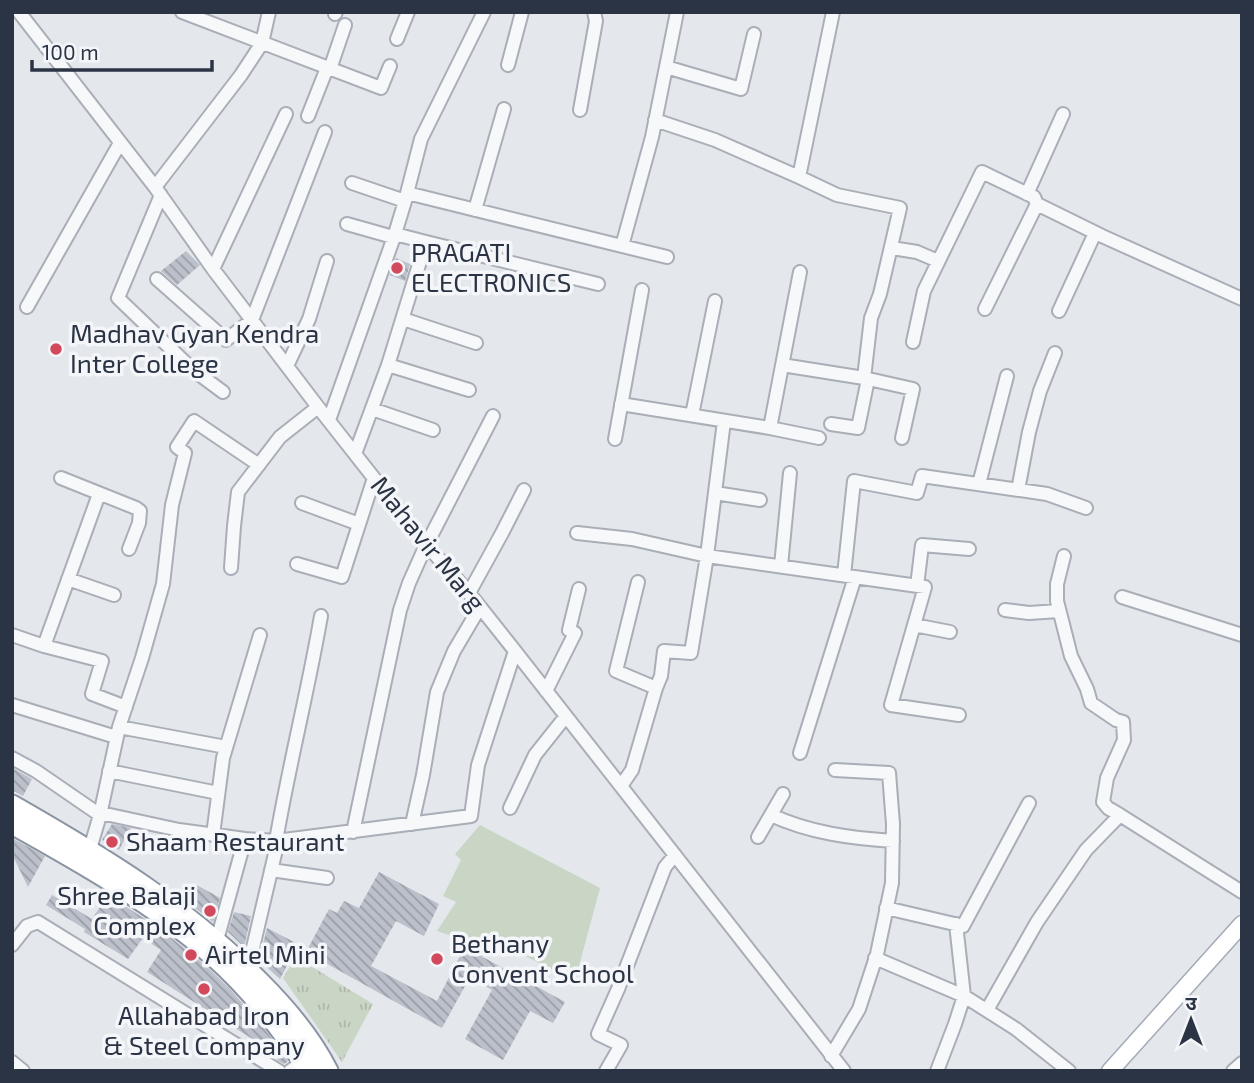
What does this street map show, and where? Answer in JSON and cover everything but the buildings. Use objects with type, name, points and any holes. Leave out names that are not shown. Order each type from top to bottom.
[{"type":"highway","points":[[12,805],[90,849],[171,904],[217,940],[290,1042],[301,1068]]},
{"type":"highway","points":[[12,824],[168,920],[289,1012],[328,1071]]},
{"type":"main road","points":[[1116,1069],[1242,924]]},
{"type":"street","name":"Mahavir Marg","points":[[19,12],[158,191],[213,269],[318,407],[425,544],[469,593],[515,651],[844,1071]]},
{"type":"street","points":[[182,12],[382,88],[390,66]]},
{"type":"street","points":[[223,392],[192,369],[118,298],[158,191],[262,44],[269,12]]},
{"type":"street","points":[[397,39],[408,12]]},
{"type":"street","points":[[329,421],[394,236],[421,139],[484,12]]},
{"type":"street","points":[[508,65],[522,12]]},
{"type":"street","points":[[580,110],[596,21],[594,12]]},
{"type":"street","points":[[622,246],[655,120],[677,12]]},
{"type":"street","points":[[799,177],[833,12]]},
{"type":"street","points":[[308,116],[345,25]]},
{"type":"street","points":[[666,67],[741,89],[754,34]]},
{"type":"street","points":[[475,210],[504,109]]},
{"type":"street","points":[[213,269],[286,114]]},
{"type":"street","points":[[1027,194],[1063,114]]},
{"type":"street","points":[[655,120],[715,140],[837,195],[900,208],[880,294],[871,318],[866,379],[858,428],[831,424]]},
{"type":"street","points":[[156,279],[226,340],[252,320],[325,132]]},
{"type":"street","points":[[27,307],[120,143]]},
{"type":"street","points":[[914,342],[924,290],[982,172],[1034,197],[1037,204],[1095,233],[1242,299]]},
{"type":"street","points":[[352,183],[667,257]]},
{"type":"street","points":[[985,309],[1037,204]]},
{"type":"street","points":[[346,224],[598,284]]},
{"type":"street","points":[[1059,311],[1095,233]]},
{"type":"street","points":[[355,454],[388,365],[426,243]]},
{"type":"street","points":[[892,248],[917,252],[938,261]]},
{"type":"street","points":[[287,366],[309,319],[327,261]]},
{"type":"street","points":[[770,428],[800,272]]},
{"type":"street","points":[[615,439],[642,290]]},
{"type":"street","points":[[692,415],[715,301]]},
{"type":"street","points":[[403,319],[476,343]]},
{"type":"street","points":[[1018,490],[1040,391],[1055,353]]},
{"type":"street","points":[[388,365],[469,390]]},
{"type":"street","points":[[782,365],[913,389],[902,438]]},
{"type":"street","points":[[979,484],[1007,376]]},
{"type":"street","points":[[621,404],[819,438]]},
{"type":"street","points":[[231,568],[238,492],[280,438],[318,407]]},
{"type":"street","points":[[372,409],[433,430]]},
{"type":"street","points":[[353,832],[400,610],[409,583],[425,544],[494,416]]},
{"type":"street","points":[[90,849],[118,732],[163,584],[172,505],[185,453],[177,447],[194,421],[259,464]]},
{"type":"street","points":[[621,786],[632,770],[661,676],[664,650],[691,653],[708,556],[724,421]]},
{"type":"street","points":[[781,566],[790,473]]},
{"type":"street","points":[[800,753],[849,576],[854,481],[917,493],[922,476],[1047,494],[1086,508]]},
{"type":"street","points":[[61,478],[140,511],[139,523],[129,549]]},
{"type":"street","points":[[297,564],[342,577],[374,478]]},
{"type":"street","points":[[469,593],[524,490]]},
{"type":"street","points":[[715,493],[760,500]]},
{"type":"street","points":[[44,646],[99,494]]},
{"type":"street","points":[[302,503],[359,524]]},
{"type":"street","points":[[577,533],[632,539],[708,556],[925,587],[891,705],[959,715]]},
{"type":"street","points":[[917,586],[922,545],[969,550]]},
{"type":"street","points":[[1064,556],[1057,584],[1057,601],[1071,656],[1091,703],[1123,722],[1124,740],[1107,778],[1103,802],[1108,808],[1242,892]]},
{"type":"street","points":[[68,579],[114,595]]},
{"type":"street","points":[[638,582],[616,671],[656,688]]},
{"type":"street","points":[[546,691],[575,633],[569,630],[579,589]]},
{"type":"street","points":[[1122,597],[1242,635]]},
{"type":"street","points":[[412,824],[437,692],[454,650],[480,607]]},
{"type":"street","points":[[1005,610],[1029,613],[1059,611]]},
{"type":"street","points":[[246,979],[277,841],[321,616]]},
{"type":"street","points":[[914,625],[950,632]]},
{"type":"street","points":[[12,635],[102,661],[92,694],[126,707]]},
{"type":"street","points":[[213,835],[223,758],[260,635]]},
{"type":"street","points":[[12,758],[36,771],[100,815],[213,835],[277,841],[471,816],[478,765],[515,651]]},
{"type":"street","points":[[12,705],[118,732],[226,747]]},
{"type":"street","points":[[510,808],[535,755],[566,716]]},
{"type":"street","points":[[831,1056],[859,1009],[877,954],[892,883],[893,824],[888,773],[835,770]]},
{"type":"street","points":[[109,771],[218,793]]},
{"type":"street","points":[[758,837],[783,794]]},
{"type":"street","points":[[886,908],[963,926],[1029,803]]},
{"type":"street","points":[[987,1010],[1037,922],[1086,850],[1120,815]]},
{"type":"street","points":[[771,816],[822,833],[892,841]]},
{"type":"street","points":[[217,940],[245,839]]},
{"type":"street","points":[[606,1071],[621,1045],[598,1034],[665,867],[676,855]]},
{"type":"street","points":[[271,870],[327,878]]},
{"type":"street","points":[[12,944],[27,926],[38,922],[279,1071]]},
{"type":"street","points":[[937,1071],[964,996],[956,924]]},
{"type":"street","points":[[875,958],[964,996],[1016,1029],[1069,1071]]},
{"type":"street","points":[[12,1062],[23,1071]]},
{"type":"street","points":[[1233,1071],[1242,1063]]},
{"type":"green space","points":[[480,825],[600,888],[575,981],[505,946],[499,952],[437,931],[456,902],[443,896],[461,860],[455,854]]},
{"type":"green space","points":[[296,957],[373,1004],[342,1062],[283,978]]},
{"type":"place","name":"PRAGATI ELECTRONICS","points":[[397,268]]},
{"type":"place","name":"Madhav Gyan Kendra Inter College","points":[[56,349]]},
{"type":"place","name":"Shaam Restaurant","points":[[112,842]]},
{"type":"place","name":"Shree Balaji Complex","points":[[210,911]]},
{"type":"place","name":"Airtel Mini","points":[[191,955]]},
{"type":"place","name":"Bethany Convent School","points":[[437,959]]},
{"type":"place","name":"Allahabad Iron & Steel Company","points":[[204,989]]}]
